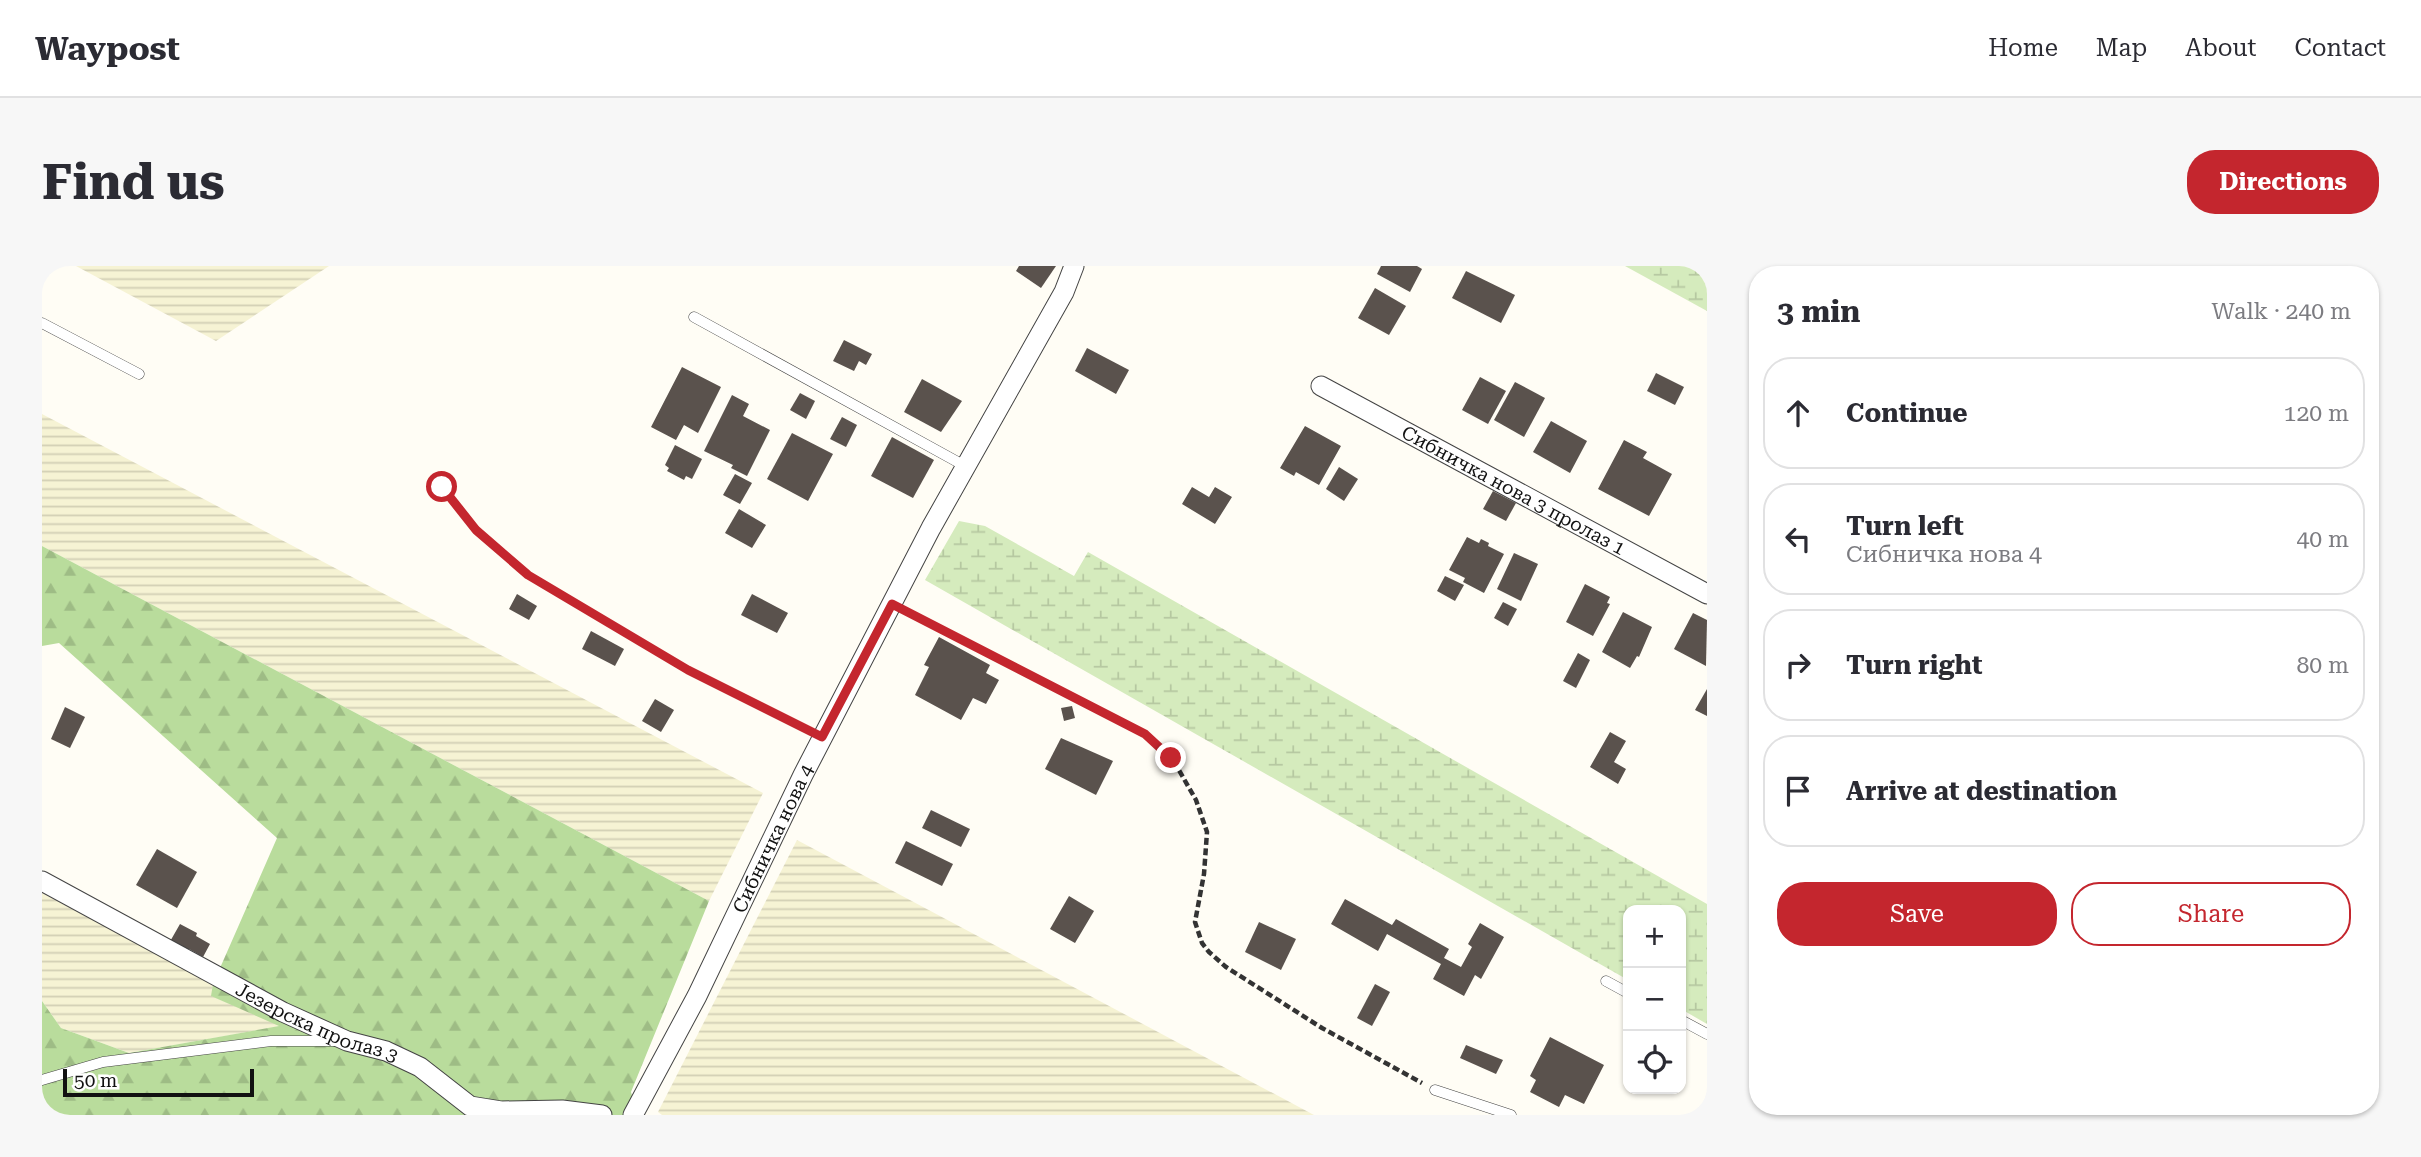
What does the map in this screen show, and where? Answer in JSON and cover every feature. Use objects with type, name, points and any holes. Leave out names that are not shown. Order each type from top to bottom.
[{"type":"street","name":"Сибничка нова 4","points":[[633,1115],[696,996],[822,737],[965,466],[1064,292],[1074,266]]},
{"type":"street","name":"Сибничка нова 3 пролаз 1","points":[[1321,386],[1707,594]]},
{"type":"street","name":"Језерска пролаз 3","points":[[42,881],[283,1012],[347,1041],[386,1051],[420,1067],[470,1106],[501,1111],[562,1110],[602,1115]]},
{"type":"lane","points":[[694,317],[965,466]]},
{"type":"lane","points":[[42,323],[139,374]]},
{"type":"lane","points":[[1606,981],[1623,990]]},
{"type":"lane","points":[[1686,1023],[1707,1034]]},
{"type":"lane","points":[[42,1080],[103,1062],[258,1042],[347,1041]]},
{"type":"lane","points":[[1435,1090],[1511,1115]]},
{"type":"path","points":[[442,487],[476,530],[528,575],[688,670],[822,737]]},
{"type":"path","points":[[892,604],[1145,734],[1163,750],[1171,758],[1196,800],[1207,832],[1204,874],[1195,922],[1202,943],[1209,953],[1226,967],[1322,1028],[1435,1090]]},
{"type":"shaded area","points":[[76,266],[329,266],[216,341]]},
{"type":"shaded area","points":[[42,414],[763,793],[709,901],[42,546]]},
{"type":"shaded area","points":[[797,840],[1314,1115],[662,1115],[658,1112]]},
{"type":"shaded area","points":[[42,893],[213,984],[212,996],[281,1026],[129,1053],[61,1028],[42,1001]]},
{"type":"green space","points":[[1625,266],[1707,266],[1707,311]]},
{"type":"green space","points":[[959,521],[985,526],[1074,576],[1088,552],[1707,904],[1707,1024],[1686,1012],[1686,905],[1623,905],[1623,977],[925,580]]},
{"type":"green space","points":[[42,546],[709,901],[631,1092],[638,1115],[42,1115],[42,1001],[61,1028],[129,1053],[279,1026],[211,996],[213,984],[277,838],[59,643],[42,646]]},
{"type":"building","points":[[1019,266],[1056,266],[1041,288],[1016,271]]},
{"type":"building","points":[[1381,266],[1417,266],[1422,269],[1410,292],[1377,274]]},
{"type":"building","points":[[1466,271],[1515,295],[1501,323],[1452,298]]},
{"type":"building","points":[[1375,288],[1406,306],[1389,335],[1358,318]]},
{"type":"building","points":[[844,340],[872,354],[866,365],[859,361],[854,371],[833,361]]},
{"type":"building","points":[[1087,348],[1129,370],[1116,394],[1075,371]]},
{"type":"building","points":[[682,367],[721,387],[698,433],[684,425],[676,440],[651,427]]},
{"type":"building","points":[[1656,373],[1684,387],[1675,405],[1647,391]]},
{"type":"building","points":[[1480,377],[1506,391],[1488,424],[1462,410]]},
{"type":"building","points":[[922,379],[962,401],[941,432],[904,412]]},
{"type":"building","points":[[1515,382],[1545,398],[1524,437],[1494,420]]},
{"type":"building","points":[[800,393],[815,401],[806,419],[790,410]]},
{"type":"building","points":[[732,395],[749,404],[743,416],[770,430],[747,476],[731,468],[733,465],[704,451]]},
{"type":"building","points":[[842,417],[857,425],[846,447],[830,439]]},
{"type":"building","points":[[1551,421],[1587,441],[1570,473],[1533,452]]},
{"type":"building","points":[[1305,426],[1341,446],[1319,485],[1296,472],[1294,476],[1280,468]]},
{"type":"building","points":[[792,433],[833,454],[808,501],[767,479]]},
{"type":"building","points":[[892,437],[934,460],[913,498],[871,476]]},
{"type":"building","points":[[1624,440],[1647,452],[1643,458],[1672,474],[1649,516],[1598,489]]},
{"type":"building","points":[[675,445],[702,459],[692,479],[686,476],[684,480],[667,471],[669,468],[665,465]]},
{"type":"building","points":[[1339,467],[1358,479],[1344,501],[1326,489]]},
{"type":"building","points":[[735,474],[752,483],[740,504],[723,495]]},
{"type":"building","points":[[1192,487],[1209,497],[1215,487],[1232,497],[1215,524],[1182,504]]},
{"type":"building","points":[[1493,491],[1516,503],[1506,521],[1483,509]]},
{"type":"building","points":[[739,509],[766,525],[752,548],[725,533]]},
{"type":"building","points":[[1467,537],[1479,543],[1481,539],[1504,554],[1484,593],[1463,582],[1465,578],[1449,570]]},
{"type":"building","points":[[1514,553],[1538,564],[1521,601],[1497,589]]},
{"type":"building","points":[[1445,576],[1464,585],[1455,601],[1437,591]]},
{"type":"building","points":[[1585,584],[1610,597],[1607,603],[1610,604],[1593,636],[1566,622]]},
{"type":"building","points":[[517,594],[537,606],[529,620],[509,609]]},
{"type":"building","points":[[752,594],[788,613],[777,633],[741,615]]},
{"type":"building","points":[[1503,602],[1517,609],[1508,626],[1494,618]]},
{"type":"building","points":[[1623,612],[1652,627],[1639,657],[1637,656],[1630,668],[1602,652]]},
{"type":"building","points":[[1693,613],[1707,620],[1706,666],[1674,649]]},
{"type":"building","points":[[591,631],[624,649],[615,666],[582,649]]},
{"type":"building","points":[[939,637],[990,665],[986,673],[999,680],[986,704],[973,698],[961,720],[915,695],[929,667],[924,665]]},
{"type":"building","points":[[1578,653],[1590,660],[1576,688],[1563,681]]},
{"type":"building","points":[[1707,689],[1707,716],[1695,710]]},
{"type":"building","points":[[655,699],[674,710],[661,732],[642,721]]},
{"type":"building","points":[[1072,706],[1075,718],[1064,721],[1061,708]]},
{"type":"building","points":[[65,707],[85,717],[70,748],[51,739]]},
{"type":"building","points":[[1610,732],[1626,741],[1614,762],[1626,769],[1618,784],[1590,767]]},
{"type":"building","points":[[1061,738],[1113,761],[1096,795],[1045,769]]},
{"type":"building","points":[[931,810],[970,829],[961,847],[922,828]]},
{"type":"building","points":[[906,841],[953,864],[942,886],[895,863]]},
{"type":"building","points":[[157,849],[197,872],[177,908],[136,885]]},
{"type":"building","points":[[1069,896],[1094,911],[1075,943],[1050,929]]},
{"type":"building","points":[[1345,899],[1392,925],[1396,919],[1449,949],[1444,958],[1461,967],[1472,947],[1468,944],[1480,923],[1504,937],[1481,979],[1475,975],[1464,996],[1433,979],[1441,964],[1387,934],[1378,951],[1331,924]]},
{"type":"building","points":[[1259,922],[1296,939],[1281,970],[1245,952]]},
{"type":"building","points":[[180,924],[210,944],[203,957],[189,949],[186,955],[168,945]]},
{"type":"building","points":[[1375,984],[1390,992],[1372,1026],[1357,1018]]},
{"type":"building","points":[[1550,1037],[1604,1065],[1584,1104],[1565,1095],[1559,1107],[1530,1092],[1536,1080],[1530,1076]]},
{"type":"building","points":[[1466,1045],[1503,1060],[1496,1074],[1460,1058]]},
{"type":"route","points":[[442,487],[476,530],[528,575],[688,670],[822,737],[892,604],[1145,734],[1171,758]]}]
